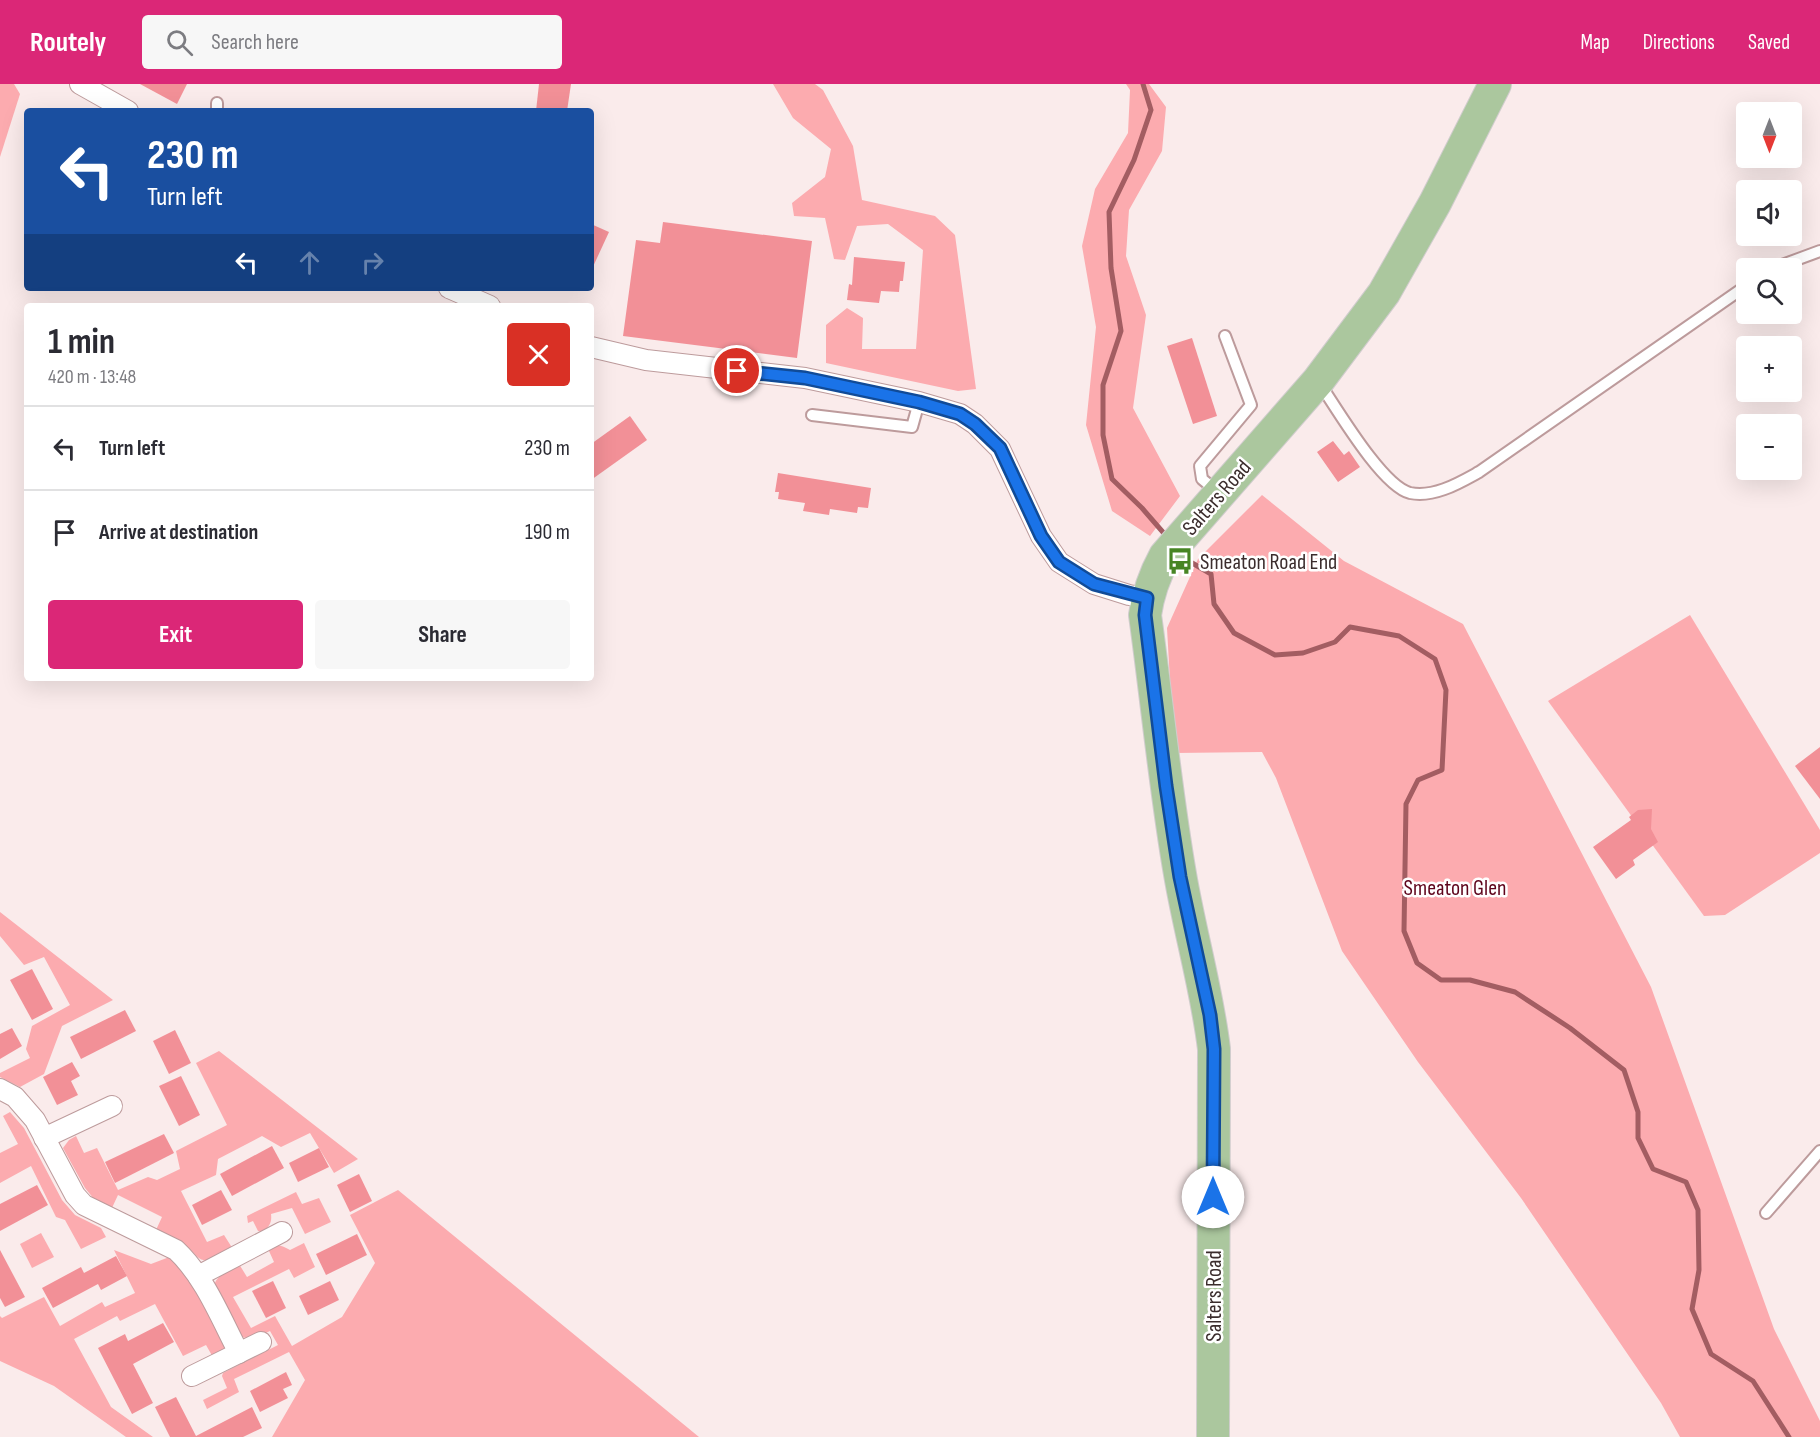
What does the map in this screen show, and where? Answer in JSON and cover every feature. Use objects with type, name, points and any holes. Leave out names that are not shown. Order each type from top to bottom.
[{"type":"main road","name":"Salters Road","points":[[1214,1437],[1214,1049],[1210,1015],[1180,877],[1166,786],[1145,615],[1147,598],[1153,578],[1165,556],[1318,381],[1384,293],[1435,203],[1495,84]]},
{"type":"street","points":[[80,84],[123,108]]},
{"type":"street","points":[[456,291],[483,303]]},
{"type":"street","points":[[594,348],[646,360],[805,378],[919,402],[960,414],[975,424],[1000,448],[1041,536],[1059,562],[1094,584],[1147,598]]},
{"type":"street","points":[[0,1089],[15,1096],[27,1108],[75,1195],[84,1205],[176,1250],[188,1261],[239,1353]]},
{"type":"street","points":[[44,1138],[112,1106]]},
{"type":"street","points":[[198,1276],[282,1232]]},
{"type":"street","points":[[192,1376],[261,1342]]},
{"type":"lane","points":[[1801,258],[1820,251]]},
{"type":"lane","points":[[1318,381],[1364,450],[1392,483],[1409,493],[1429,493],[1452,486],[1479,472],[1736,293]]},
{"type":"lane","points":[[1219,493],[1202,478],[1200,466],[1251,405],[1225,336]]},
{"type":"lane","points":[[812,415],[912,427],[919,402]]},
{"type":"lane","points":[[1766,1213],[1820,1151]]},
{"type":"green space","points":[[0,84],[14,84],[20,94],[0,157]]},
{"type":"green space","points":[[773,84],[815,84],[823,90],[853,146],[862,200],[935,216],[955,235],[976,389],[958,391],[826,363],[826,325],[847,308],[863,318],[862,349],[916,349],[923,250],[888,224],[857,226],[845,260],[834,259],[825,218],[794,216],[792,203],[825,177],[831,149],[793,118]]},
{"type":"green space","points":[[1126,84],[1149,84],[1166,107],[1162,151],[1129,210],[1126,256],[1146,315],[1133,408],[1180,496],[1150,536],[1112,511],[1086,425],[1096,327],[1082,246],[1095,189],[1128,133],[1130,90]]},
{"type":"green space","name":"Smeaton Glen","points":[[1262,495],[1344,561],[1463,624],[1651,987],[1774,1329],[1820,1421],[1820,1437],[1680,1437],[1661,1403],[1521,1198],[1418,1062],[1342,951],[1276,778],[1262,752],[1174,753],[1167,628],[1198,559]]},
{"type":"green space","points":[[1690,615],[1820,830],[1820,853],[1725,915],[1704,916],[1548,701]]},
{"type":"green space","points":[[0,912],[113,1000],[62,1026],[44,1074],[20,1087],[0,1077],[0,1073],[30,1058],[26,1049],[32,1026],[70,1005],[44,957],[24,965],[0,936]]},
{"type":"green space","points":[[219,1051],[358,1159],[334,1173],[310,1133],[281,1147],[262,1136],[218,1159],[216,1175],[181,1191],[207,1242],[224,1235],[231,1246],[230,1251],[205,1260],[179,1241],[156,1230],[162,1217],[118,1195],[111,1210],[94,1199],[85,1188],[63,1148],[69,1140],[76,1136],[84,1153],[97,1148],[118,1190],[148,1177],[157,1180],[180,1169],[176,1151],[227,1125],[196,1063]]},
{"type":"green space","points":[[10,1112],[24,1128],[62,1200],[75,1215],[101,1228],[106,1237],[81,1249],[65,1220],[56,1217],[31,1166],[0,1183],[0,1153],[18,1144],[3,1116]]},
{"type":"green space","points":[[398,1190],[699,1437],[272,1437],[305,1380],[289,1352],[234,1379],[239,1392],[207,1409],[203,1400],[227,1388],[223,1373],[278,1345],[270,1331],[250,1338],[238,1335],[213,1290],[219,1277],[239,1264],[247,1277],[274,1262],[269,1251],[271,1247],[280,1246],[290,1250],[304,1243],[315,1267],[294,1278],[289,1269],[233,1297],[251,1328],[275,1316],[292,1346],[342,1317],[375,1263],[350,1215]]},
{"type":"green space","points":[[296,1192],[302,1204],[319,1198],[331,1222],[305,1234],[292,1208],[271,1214],[270,1224],[263,1232],[258,1231],[253,1221],[248,1223],[247,1216]]},
{"type":"green space","points":[[41,1233],[54,1257],[32,1268],[20,1244]]},
{"type":"green space","points":[[114,1250],[151,1264],[172,1256],[184,1268],[225,1347],[224,1352],[214,1359],[206,1345],[183,1356],[155,1304],[120,1321],[117,1316],[74,1339],[111,1407],[153,1437],[126,1437],[54,1386],[0,1361],[0,1316],[2,1318],[44,1297],[60,1326],[102,1302],[105,1307],[135,1293]]},
{"type":"building","points":[[140,84],[187,84],[177,104]]},
{"type":"building","points":[[539,84],[571,84],[567,108],[536,108]]},
{"type":"building","points":[[663,222],[812,241],[797,358],[623,336],[636,240],[660,243]]},
{"type":"building","points":[[594,225],[609,232],[594,264]]},
{"type":"building","points":[[854,257],[905,262],[899,292],[881,291],[879,303],[847,300],[849,284],[852,285]]},
{"type":"building","points":[[1192,338],[1217,416],[1193,424],[1167,346]]},
{"type":"building","points":[[630,416],[647,440],[594,478],[594,442]]},
{"type":"building","points":[[1333,441],[1344,455],[1349,451],[1360,467],[1338,482],[1317,452]]},
{"type":"building","points":[[778,473],[871,488],[868,508],[858,507],[857,513],[830,509],[829,515],[803,511],[805,503],[778,499],[779,492],[775,492]]},
{"type":"building","points":[[1820,747],[1820,799],[1795,766]]},
{"type":"building","points":[[1652,809],[1651,829],[1658,842],[1633,860],[1635,865],[1616,879],[1593,847],[1631,820],[1629,817],[1638,810]]},
{"type":"building","points":[[32,969],[53,1009],[32,1020],[10,980]]},
{"type":"building","points":[[125,1010],[136,1031],[81,1059],[70,1037]]},
{"type":"building","points":[[12,1028],[22,1046],[0,1059],[0,1034]]},
{"type":"building","points":[[175,1030],[191,1063],[169,1074],[153,1041]]},
{"type":"building","points":[[72,1062],[80,1076],[71,1081],[78,1095],[57,1105],[43,1077]]},
{"type":"building","points":[[181,1076],[200,1115],[179,1126],[159,1086]]},
{"type":"building","points":[[164,1134],[174,1153],[115,1183],[105,1162]]},
{"type":"building","points":[[272,1146],[284,1168],[232,1196],[220,1174]]},
{"type":"building","points":[[319,1148],[329,1167],[298,1182],[289,1163]]},
{"type":"building","points":[[359,1174],[372,1201],[350,1212],[337,1185]]},
{"type":"building","points":[[37,1185],[48,1205],[0,1231],[0,1204]]},
{"type":"building","points":[[221,1190],[232,1210],[202,1225],[192,1205]]},
{"type":"building","points":[[357,1234],[367,1255],[326,1275],[316,1254]]},
{"type":"building","points":[[0,1250],[25,1297],[5,1307],[0,1298]]},
{"type":"building","points":[[116,1256],[127,1276],[101,1290],[98,1284],[53,1308],[42,1288],[81,1267],[84,1273]]},
{"type":"building","points":[[273,1281],[286,1308],[266,1318],[252,1291]]},
{"type":"building","points":[[330,1281],[339,1300],[308,1315],[299,1296]]},
{"type":"building","points":[[163,1323],[174,1342],[133,1364],[153,1403],[132,1414],[98,1348],[125,1334],[128,1341]]},
{"type":"building","points":[[286,1372],[292,1385],[283,1389],[288,1398],[260,1412],[250,1391]]},
{"type":"building","points":[[176,1397],[196,1436],[252,1407],[262,1428],[243,1437],[170,1437],[155,1407]]},
{"type":"waterway","points":[[1143,84],[1151,110],[1134,160],[1109,212],[1111,268],[1121,331],[1103,385],[1103,435],[1112,479],[1168,538]]},
{"type":"waterway","points":[[1180,552],[1187,560],[1211,574],[1214,604],[1234,633],[1275,655],[1303,653],[1335,642],[1350,627],[1399,636],[1435,659],[1446,690],[1442,770],[1418,780],[1406,804],[1404,931],[1417,963],[1441,980],[1470,980],[1515,992],[1570,1028],[1624,1070],[1638,1112],[1638,1138],[1653,1169],[1686,1182],[1698,1210],[1699,1270],[1692,1309],[1711,1354],[1753,1381],[1789,1437]]},
{"type":"place","name":"Smeaton Road End","points":[[1180,561]]},
{"type":"route","points":[[737,371],[805,378],[919,402],[960,414],[975,424],[1000,448],[1041,536],[1059,562],[1094,584],[1147,598],[1145,615],[1166,786],[1180,877],[1210,1015],[1214,1049],[1213,1197]]}]
